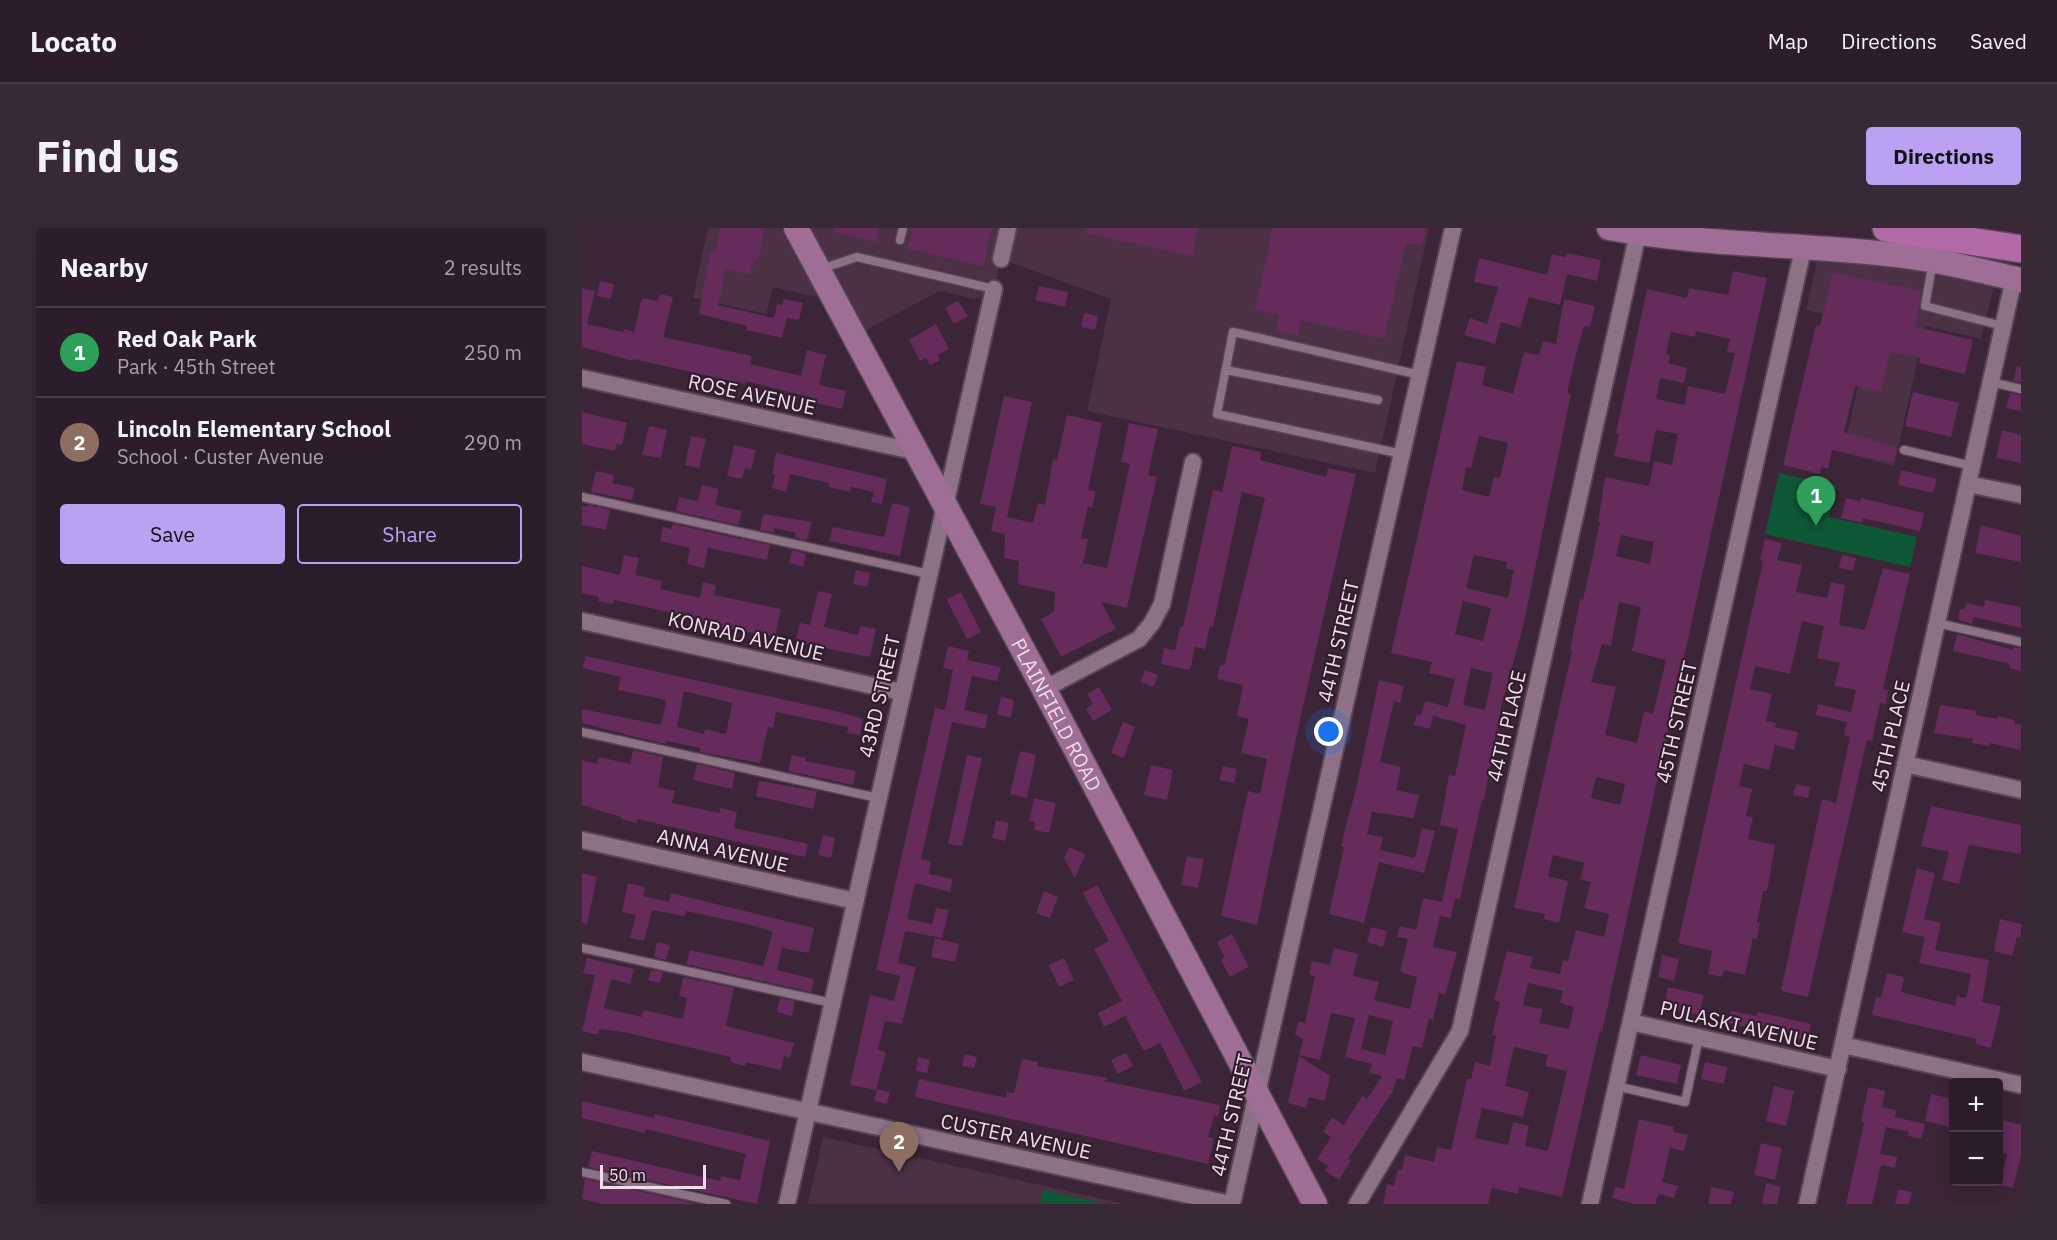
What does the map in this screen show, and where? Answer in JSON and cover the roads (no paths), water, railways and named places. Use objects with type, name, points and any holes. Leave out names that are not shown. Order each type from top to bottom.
[{"type":"main road","points":[[1886,228],[2021,249]]},
{"type":"main road","points":[[1920,228],[2021,236]]},
{"type":"street","name":"PLAINFIELD ROAD","points":[[796,228],[1044,690],[1315,1204]]},
{"type":"street","points":[[1001,259],[1008,228]]},
{"type":"street","name":"44TH STREET","points":[[1231,1204],[1453,228]]},
{"type":"street","points":[[1609,228],[1638,233],[1803,249],[1887,254],[2018,279]]},
{"type":"street","name":"44TH PLACE","points":[[1357,1204],[1460,1031],[1638,233]]},
{"type":"street","name":"45TH STREET","points":[[1590,1204],[1803,249]]},
{"type":"street","name":"45TH PLACE","points":[[1808,1204],[2003,326],[2018,279]]},
{"type":"street","name":"43RD STREET","points":[[787,1204],[994,289]]},
{"type":"street","name":"ROSE AVENUE","points":[[582,378],[914,451]]},
{"type":"street","points":[[1044,690],[1139,639],[1152,623],[1162,604],[1193,462]]},
{"type":"street","points":[[1968,484],[2021,495]]},
{"type":"street","name":"KONRAD AVENUE","points":[[582,621],[902,692]]},
{"type":"street","points":[[1905,764],[2021,790]]},
{"type":"street","name":"ANNA AVENUE","points":[[582,840],[855,901]]},
{"type":"street","name":"PULASKI AVENUE","points":[[1631,1022],[1838,1069]]},
{"type":"street","name":"PULASKI AVENUE","points":[[1843,1045],[2021,1084]]},
{"type":"street","name":"CUSTER AVENUE","points":[[582,1062],[1231,1204]]},
{"type":"lane","points":[[900,240],[903,228]]},
{"type":"lane","points":[[818,270],[857,257],[994,289]]},
{"type":"lane","points":[[1933,261],[1925,306],[2003,326]]},
{"type":"lane","points":[[1402,454],[1217,414],[1233,332],[1420,375]]},
{"type":"lane","points":[[1226,370],[1378,400]]},
{"type":"lane","points":[[1991,382],[2021,389]]},
{"type":"lane","points":[[1904,450],[1972,466]]},
{"type":"lane","points":[[582,497],[929,574]]},
{"type":"lane","points":[[1937,623],[2021,642]]},
{"type":"lane","points":[[582,732],[878,798]]},
{"type":"lane","points":[[582,948],[832,1003]]},
{"type":"lane","points":[[1616,1086],[1685,1102],[1699,1037]]},
{"type":"lane","points":[[582,1172],[726,1204]]},
{"type":"place","name":"Red Oak Park","points":[[1816,526]]},
{"type":"place","name":"Lincoln Elementary School","points":[[899,1172]]}]
